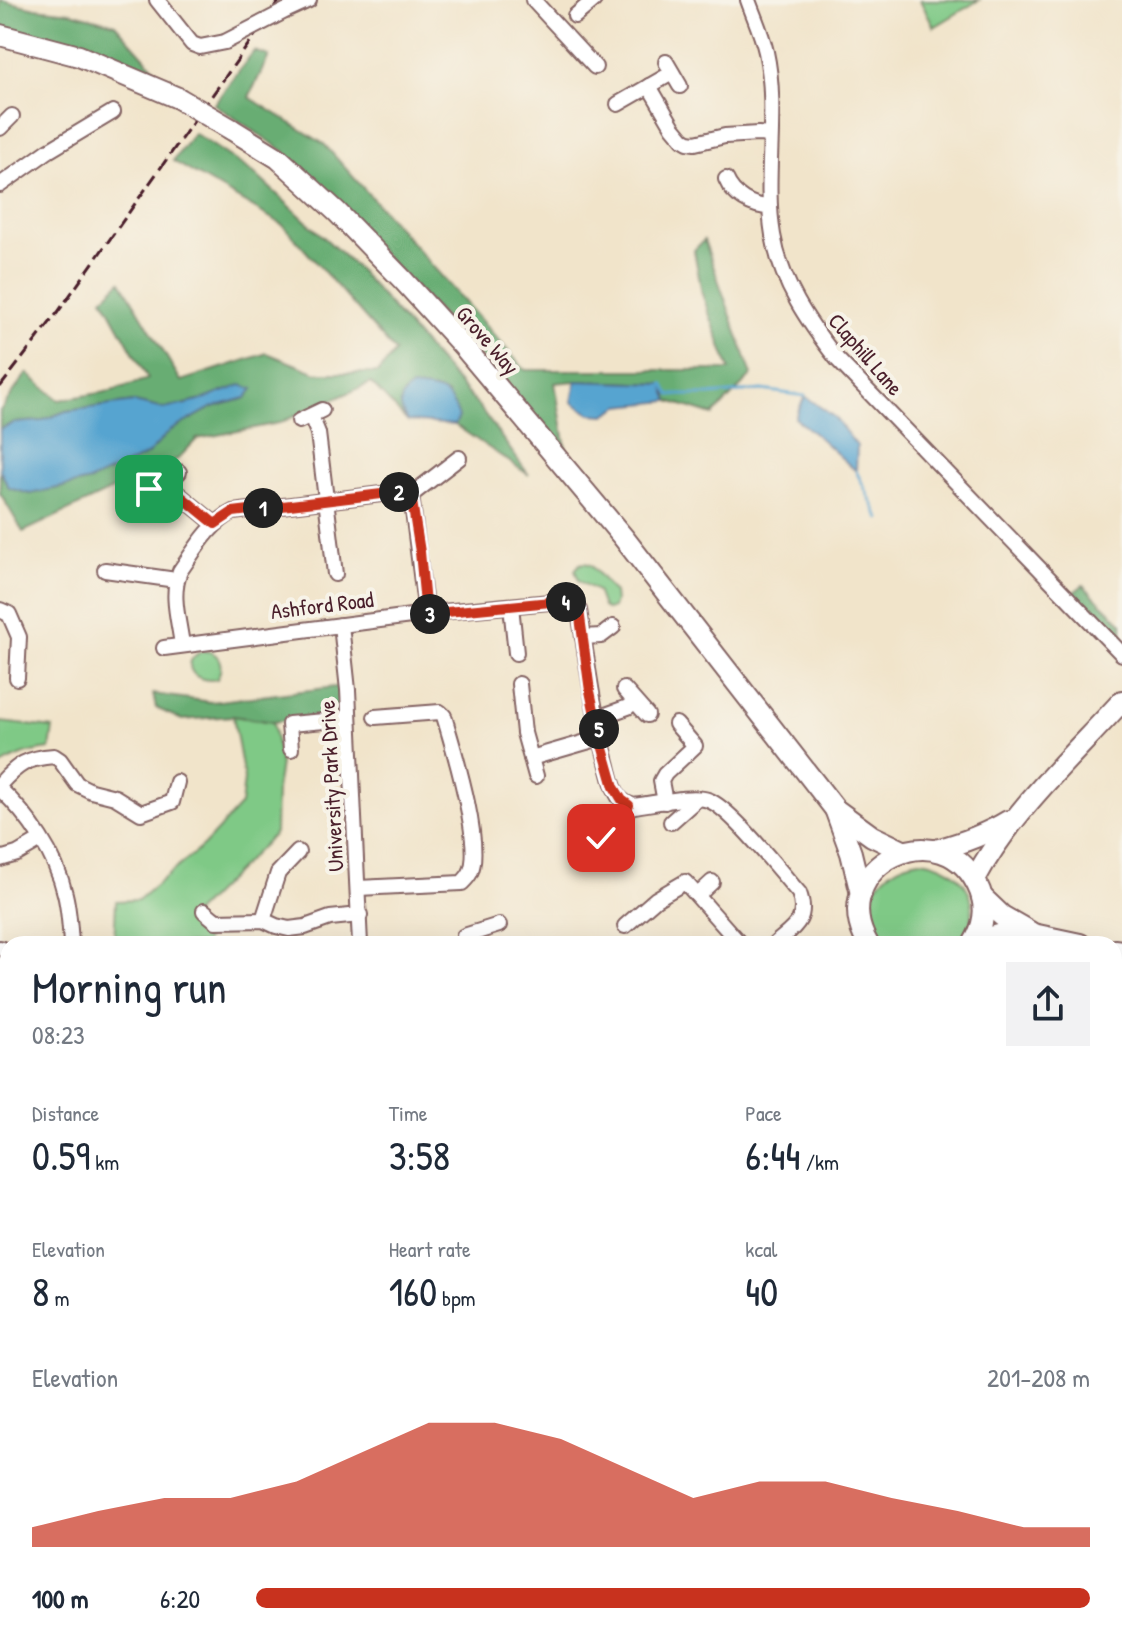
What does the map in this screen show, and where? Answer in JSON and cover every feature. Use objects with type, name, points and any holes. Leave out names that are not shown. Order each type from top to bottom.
[{"type":"highway","name":"Grove Way","points":[[0,35],[79,56],[178,98],[278,158],[337,212],[464,347],[623,537],[835,809],[872,836],[903,851]]},
{"type":"highway","points":[[977,936],[984,912],[978,888],[991,851],[1018,815],[1122,701]]},
{"type":"highway","name":"Grove Way","points":[[835,809],[851,853],[861,894],[859,915],[863,936]]},
{"type":"highway","points":[[936,850],[967,842],[1018,815]]},
{"type":"highway","points":[[861,894],[867,879],[889,857],[903,851],[936,850],[952,856],[965,866],[978,888],[1002,916],[1033,934]]},
{"type":"highway","points":[[997,936],[1042,936]]},
{"type":"street","points":[[163,2],[192,44],[200,47],[225,42],[309,0]]},
{"type":"street","points":[[533,0],[595,67]]},
{"type":"street","points":[[575,16],[594,0]]},
{"type":"street","name":"Claphill Lane","points":[[748,0],[766,52],[769,74],[773,237],[795,300],[848,371],[1122,654]]},
{"type":"street","points":[[618,104],[673,74]]},
{"type":"street","points":[[649,86],[673,127],[688,142],[725,136],[770,135]]},
{"type":"street","points":[[0,185],[48,151],[113,112]]},
{"type":"street","points":[[0,128],[12,116]]},
{"type":"street","points":[[726,179],[736,194],[759,207],[770,207]]},
{"type":"street","points":[[311,416],[318,433],[335,574]]},
{"type":"street","points":[[411,495],[449,459]]},
{"type":"street","points":[[149,489],[173,477],[171,488],[215,524]]},
{"type":"street","points":[[182,645],[176,580],[215,524],[233,512],[398,492],[411,495]]},
{"type":"street","points":[[411,495],[426,614]]},
{"type":"street","points":[[104,571],[176,580]]},
{"type":"street","name":"Ashford Road","points":[[164,648],[426,614],[561,601],[573,603],[579,610],[600,738],[614,787],[629,805]]},
{"type":"street","points":[[511,606],[516,653]]},
{"type":"street","points":[[0,610],[9,614],[19,637],[17,678]]},
{"type":"street","name":"University Park Drive","points":[[341,625],[360,936]]},
{"type":"street","points":[[583,637],[601,636],[613,627]]},
{"type":"street","points":[[519,684],[522,718],[536,776]]},
{"type":"street","points":[[624,689],[647,715]]},
{"type":"street","points":[[597,718],[628,707],[634,701]]},
{"type":"street","points":[[358,888],[462,883],[471,872],[474,855],[465,788],[444,716],[440,712],[375,717]]},
{"type":"street","points":[[291,749],[289,724],[349,719]]},
{"type":"street","points":[[665,802],[661,781],[695,746],[676,724]]},
{"type":"street","points":[[531,758],[600,738]]},
{"type":"street","points":[[70,936],[60,877],[41,840],[17,805],[0,787],[14,768],[54,756],[77,784],[115,797],[141,813],[172,802],[177,782]]},
{"type":"street","points":[[671,822],[697,798]]},
{"type":"street","points":[[574,855],[624,819],[629,805],[708,799],[730,815],[799,893],[803,909],[801,918],[785,936]]},
{"type":"street","points":[[0,859],[17,854],[41,840]]},
{"type":"street","points":[[263,920],[278,873],[298,852]]},
{"type":"street","points":[[625,926],[656,899],[685,882],[733,936]]},
{"type":"street","points":[[698,895],[712,882]]},
{"type":"street","points":[[204,911],[216,921],[263,920],[289,929],[330,918],[360,915]]},
{"type":"street","points":[[485,936],[499,925]]},
{"type":"green space","points":[[0,0],[71,12],[115,24],[155,69],[153,78],[0,27]]},
{"type":"green space","points":[[920,0],[979,0],[934,27]]},
{"type":"green space","points":[[254,51],[269,56],[249,97],[324,144],[525,370],[730,370],[702,294],[694,250],[704,240],[752,375],[713,415],[669,401],[663,384],[555,383],[567,454],[479,355],[285,152],[214,104]]},
{"type":"green space","points":[[194,133],[254,173],[356,267],[480,408],[529,475],[455,425],[447,394],[404,393],[407,421],[371,383],[279,423],[197,439],[178,459],[23,532],[0,493],[0,470],[9,488],[30,494],[90,481],[147,455],[169,431],[213,407],[246,398],[199,401],[164,409],[134,402],[66,411],[41,421],[14,423],[0,429],[0,411],[27,373],[59,400],[111,391],[148,379],[103,298],[121,281],[181,381],[267,353],[317,373],[378,373],[395,352],[283,225],[173,161]]},
{"type":"green space","points":[[585,563],[591,565],[614,593],[613,608],[608,610],[603,607],[597,591],[579,581],[575,570]]},
{"type":"green space","points":[[1083,585],[1122,623],[1122,643],[1074,592]]},
{"type":"green space","points":[[203,651],[214,654],[219,660],[217,679],[201,679],[192,671],[191,660]]},
{"type":"green space","points":[[342,686],[345,713],[273,722],[233,716],[182,720],[156,708],[153,694],[211,702]]},
{"type":"green space","points":[[233,716],[273,722],[280,764],[275,833],[193,915],[204,936],[114,936],[116,901],[138,900],[204,845],[241,805],[244,779]]},
{"type":"green space","points":[[0,722],[53,728],[50,749],[17,757],[0,767]]},
{"type":"green space","points":[[920,860],[936,863],[960,879],[972,902],[972,916],[964,936],[877,936],[870,916],[874,890],[892,870]]},
{"type":"water","points":[[576,381],[663,384],[669,401],[620,406],[605,415],[591,414],[572,402]]},
{"type":"water","points":[[241,385],[253,389],[246,398],[213,407],[170,431],[147,455],[90,481],[30,494],[9,488],[0,470],[0,429],[14,423],[41,421],[66,411],[134,402],[164,409],[199,401]]},
{"type":"water","points":[[411,387],[435,390],[447,396],[459,417],[455,425],[407,421],[401,402]]},
{"type":"water","points":[[805,396],[834,417],[857,446],[856,471],[795,418]]},
{"type":"waterway","points":[[663,384],[670,395],[762,390],[805,396]]},
{"type":"waterway","points":[[856,471],[880,519]]},
{"type":"railway","points":[[0,387],[58,312],[280,0]]},
{"type":"route","points":[[149,489],[168,482],[171,488],[215,524],[233,512],[398,492],[411,495],[426,614],[561,601],[573,603],[579,610],[600,738],[614,787],[618,796],[629,805],[624,819],[601,838]]}]
